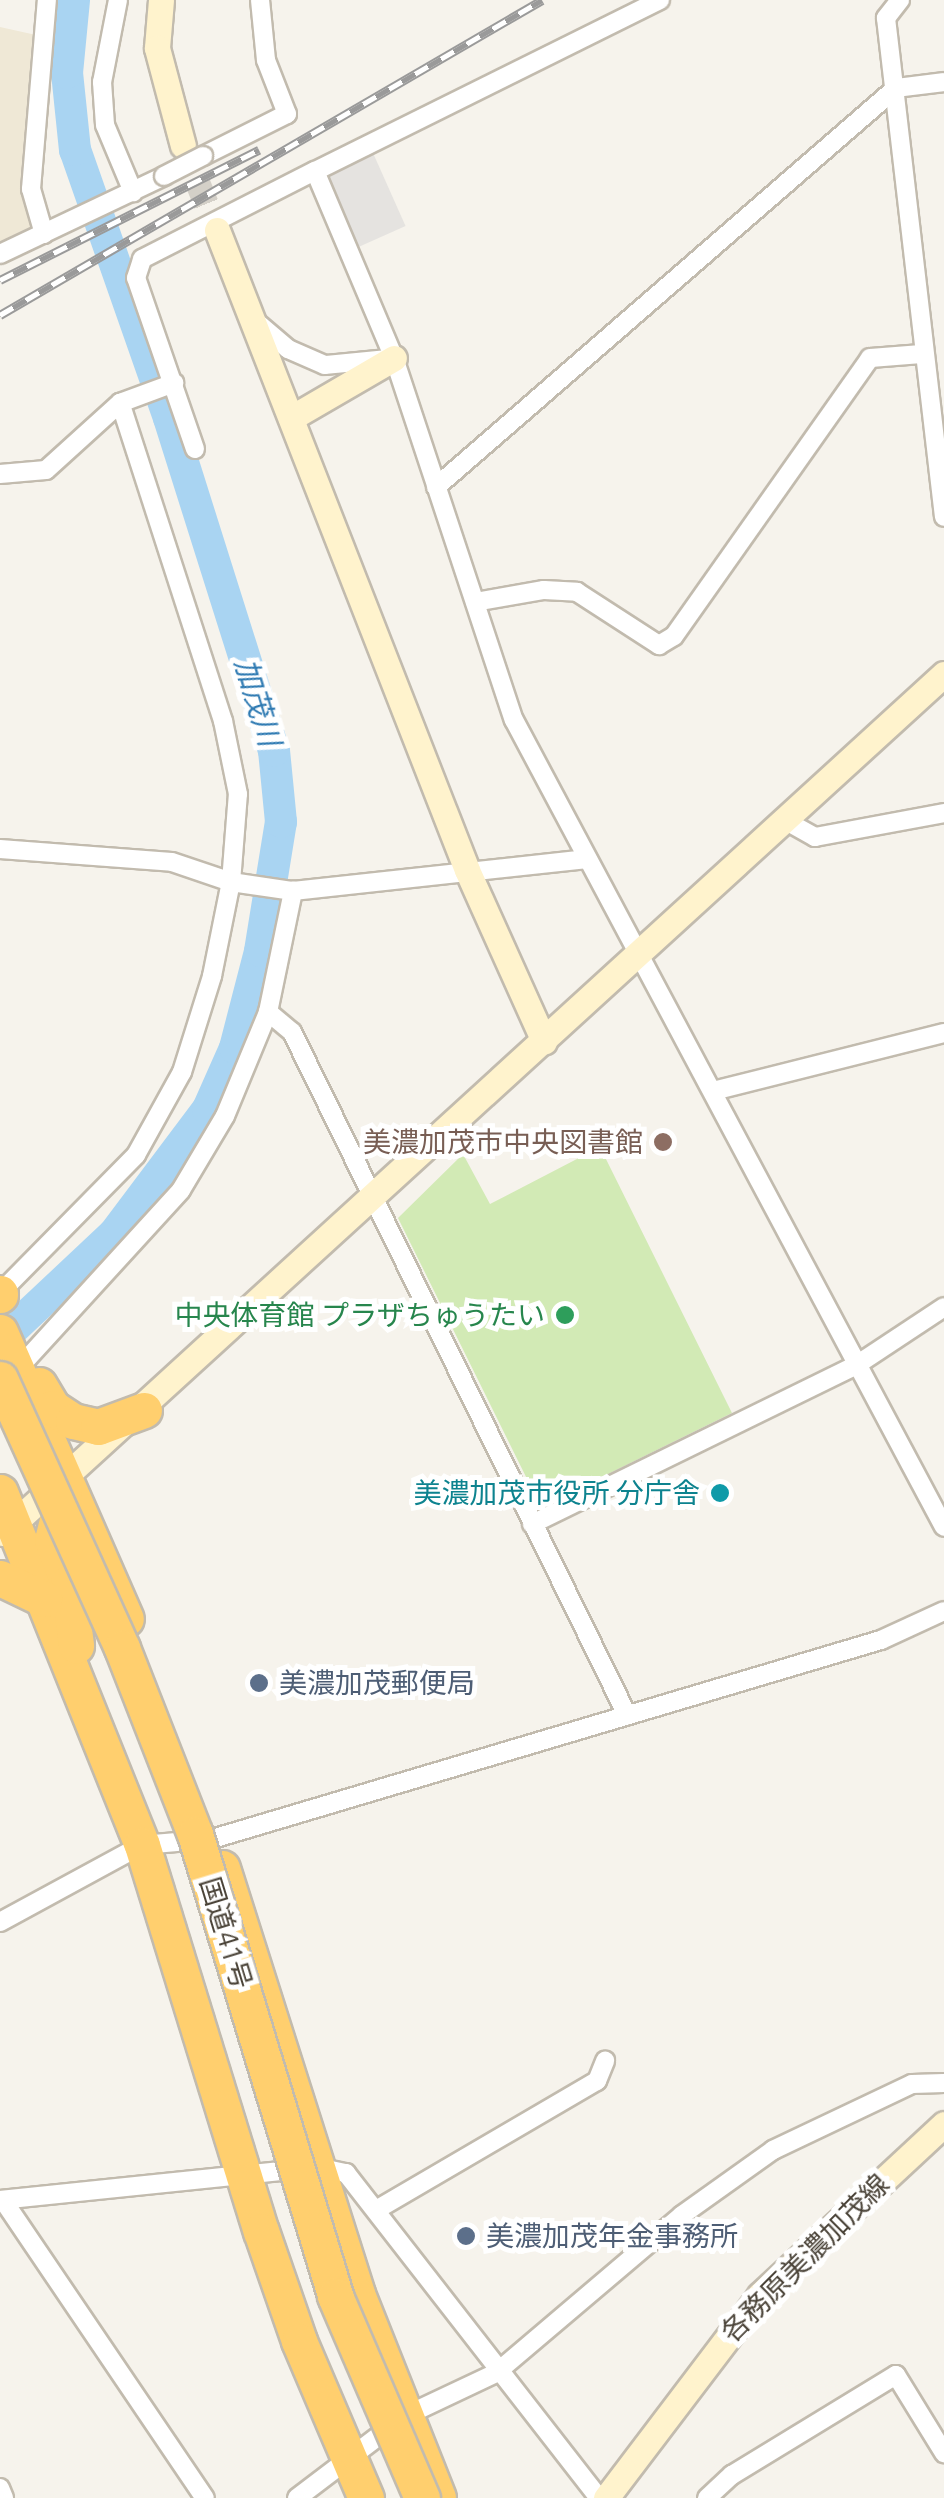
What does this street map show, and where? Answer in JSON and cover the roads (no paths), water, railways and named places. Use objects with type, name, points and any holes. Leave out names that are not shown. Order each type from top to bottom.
[{"type":"highway","points":[[5,1363],[74,1421],[98,1427],[144,1410]]},
{"type":"highway","points":[[5,1363],[68,1478],[212,1839],[334,2185],[430,2495]]},
{"type":"highway","points":[[5,1363],[32,1488],[4,1517],[44,1599],[142,1846],[208,2042],[244,2176],[299,2342],[366,2498]]},
{"type":"highway","name":"国道41号","points":[[5,1363],[182,1800],[335,2296],[430,2495]]},
{"type":"highway","name":"国道41号","points":[[0,1404],[168,1790],[303,2230],[345,2348],[430,2495]]},
{"type":"highway","points":[[68,1478],[52,1540],[68,1583],[79,1659],[99,1711],[103,1747]]},
{"type":"highway","points":[[0,1578],[44,1599]]},
{"type":"street","points":[[47,0],[31,189],[50,231]]},
{"type":"street","points":[[118,0],[102,82],[106,125],[133,192]]},
{"type":"street","points":[[162,0],[157,48],[193,151]]},
{"type":"street","points":[[0,254],[164,176],[193,151],[287,114],[266,60],[260,0]]},
{"type":"street","points":[[195,449],[136,278],[142,259],[660,0]]},
{"type":"street","points":[[900,0],[886,18],[944,518]]},
{"type":"street","points":[[436,487],[896,88],[944,82]]},
{"type":"street","points":[[315,171],[394,358],[514,720],[716,1090],[944,1527]]},
{"type":"street","points":[[217,230],[467,870],[544,1041]]},
{"type":"street","points":[[253,318],[288,349],[326,366],[394,358]]},
{"type":"street","points":[[475,602],[544,590],[577,592],[659,645],[674,636],[870,358],[922,354]]},
{"type":"street","points":[[291,418],[394,358]]},
{"type":"street","points":[[0,474],[46,470],[126,399],[171,384]]},
{"type":"street","points":[[0,1294],[136,1155],[182,1072],[212,976],[231,882],[238,794],[223,721],[126,399]]},
{"type":"street","points":[[4,1517],[68,1478],[144,1410],[788,822],[944,674]]},
{"type":"street","points":[[788,822],[815,838],[944,813]]},
{"type":"street","points":[[0,849],[172,862],[231,882],[293,890],[587,859]]},
{"type":"street","points":[[5,1363],[181,1190],[226,1116],[268,1012],[293,890]]},
{"type":"street","points":[[268,1012],[292,1032],[627,1715]]},
{"type":"street","points":[[716,1090],[944,1033]]},
{"type":"street","points":[[532,1524],[858,1364],[944,1307]]},
{"type":"street","points":[[0,1922],[142,1846],[212,1839],[881,1640],[944,1610]]},
{"type":"street","points":[[376,2210],[597,2080],[605,2061]]},
{"type":"street","points":[[297,2498],[405,2416],[496,2373],[682,2215],[773,2150],[912,2084],[944,2083]]},
{"type":"street","name":"各務原美濃加茂線","points":[[602,2498],[760,2295],[944,2124]]},
{"type":"street","points":[[205,2498],[1,2200],[244,2176],[334,2185],[376,2210],[496,2373],[602,2498]]},
{"type":"street","points":[[707,2498],[732,2475],[896,2376],[944,2453]]},
{"type":"street","points":[[0,2488],[4,2498]]},
{"type":"waterway","name":"加茂川","points":[[0,1341],[114,1234],[208,1109],[235,1048],[260,951],[281,822],[274,751],[169,418],[75,150],[67,73],[74,0]]},
{"type":"tunnel","points":[[183,146],[217,230]]},
{"type":"railway","points":[[0,315],[542,0]]},
{"type":"railway","points":[[0,280],[259,150]]},
{"type":"place","name":"美濃加茂市中央図書館","points":[[663,1142]]},
{"type":"place","name":"中央体育館 プラザちゅうたい","points":[[565,1315]]},
{"type":"place","name":"美濃加茂市役所 分庁舎","points":[[720,1493]]},
{"type":"place","name":"美濃加茂郵便局","points":[[259,1683]]},
{"type":"place","name":"美濃加茂年金事務所","points":[[466,2236]]}]
